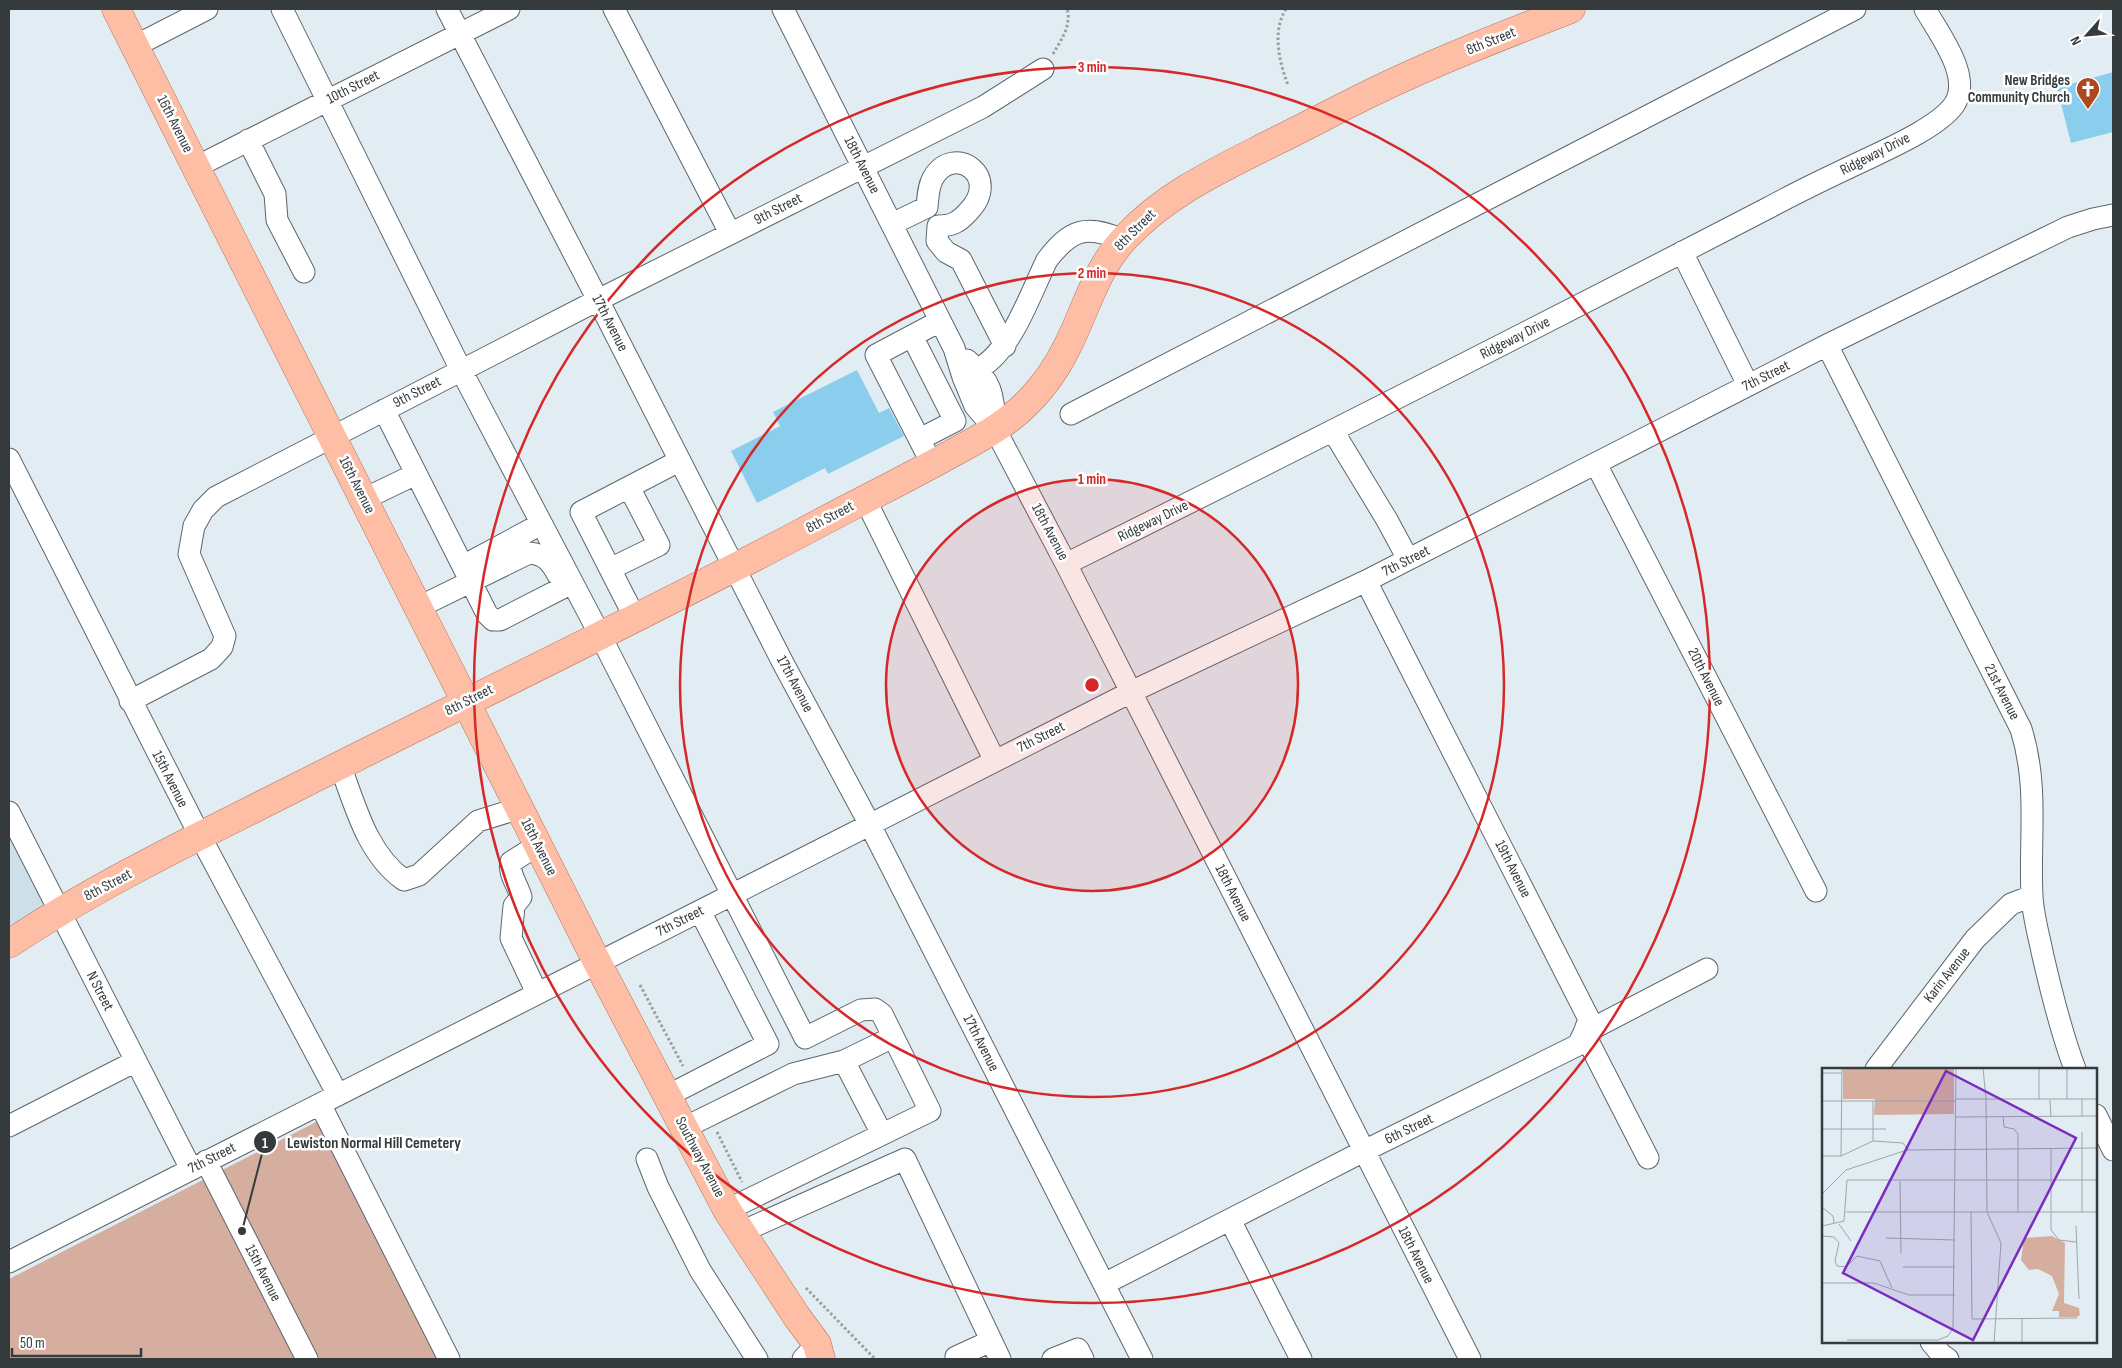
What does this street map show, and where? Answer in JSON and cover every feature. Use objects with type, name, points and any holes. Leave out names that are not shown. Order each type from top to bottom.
[{"type":"main road","name":"16th Avenue","points":[[116,9],[597,962]]},
{"type":"main road","name":"8th Street","points":[[9,944],[59,911],[200,836],[735,567],[995,429],[1034,396],[1052,373],[1070,341],[1096,279],[1123,240],[1162,203],[1199,180],[1378,90],[1462,52],[1570,9]]},
{"type":"main road","name":"Southway Avenue","points":[[597,962],[734,1221],[797,1317],[814,1354],[840,1359]]},
{"type":"street","points":[[135,46],[207,9]]},
{"type":"street","points":[[282,9],[460,370],[541,524],[568,585]]},
{"type":"street","name":"17th Avenue","points":[[447,9],[679,461],[869,823],[1142,1359]]},
{"type":"street","name":"10th Street","points":[[196,167],[509,9]]},
{"type":"street","points":[[614,9],[730,233]]},
{"type":"street","name":"18th Avenue","points":[[783,9],[954,348],[975,406],[995,429],[1066,564],[1470,1359]]},
{"type":"street","points":[[1071,414],[1855,9]]},
{"type":"street","name":"Ridgeway Drive","points":[[1066,564],[1333,431],[1905,140],[1948,113],[1956,101],[1960,80],[1956,65],[1925,9]]},
{"type":"street","name":"9th Street","points":[[130,700],[210,659],[222,647],[225,636],[189,554],[194,526],[203,510],[216,497],[460,370],[863,166],[984,107],[1043,69]]},
{"type":"street","points":[[248,140],[275,194],[277,220],[304,272]]},
{"type":"street","points":[[938,226],[954,224],[973,208],[980,189],[980,181],[975,169],[963,163],[942,168],[930,184],[927,207],[930,218],[938,226],[937,242],[946,252],[961,260],[1005,346]]},
{"type":"street","points":[[892,224],[927,207]]},
{"type":"street","name":"7th Street","points":[[9,1262],[732,895],[869,823],[1131,692],[1366,581],[1828,345],[2078,223],[2113,215]]},
{"type":"street","points":[[978,370],[990,363],[1005,346],[1046,260],[1055,249],[1082,230],[1105,232],[1123,240]]},
{"type":"street","points":[[1682,252],[1748,386]]},
{"type":"street","points":[[932,464],[876,355],[940,321]]},
{"type":"street","points":[[912,336],[955,421],[920,439]]},
{"type":"street","name":"21st Avenue","points":[[1828,345],[2021,729],[2026,745],[2031,779],[2033,824],[2032,896],[2035,920],[2057,1016],[2075,1068]]},
{"type":"street","name":"18th Avenue","points":[[954,348],[978,370],[993,394],[995,429]]},
{"type":"street","points":[[384,410],[487,614],[493,620],[500,620],[568,585]]},
{"type":"street","points":[[1333,431],[1387,520],[1408,559]]},
{"type":"street","name":"15th Avenue","points":[[9,459],[200,836],[329,1100],[449,1359]]},
{"type":"street","points":[[635,618],[581,512],[679,461]]},
{"type":"street","name":"20th Avenue","points":[[1596,464],[1816,890]]},
{"type":"street","points":[[364,499],[416,474]]},
{"type":"street","points":[[610,570],[659,545],[629,487]]},
{"type":"street","points":[[865,499],[995,760]]},
{"type":"street","points":[[419,607],[541,524]]},
{"type":"street","points":[[467,573],[519,556],[536,553],[551,563],[568,585],[600,635],[805,1038],[860,1010],[875,1009],[882,1014],[930,1110],[882,1134],[734,1221]]},
{"type":"street","name":"19th Avenue","points":[[1366,581],[1589,1018],[1584,1033],[1648,1158]]},
{"type":"street","points":[[340,765],[359,817],[375,848],[390,870],[404,880],[419,876],[478,821],[520,808]]},
{"type":"street","name":"N Street","points":[[9,812],[136,1061],[199,1165]]},
{"type":"street","points":[[536,993],[511,938],[514,906],[520,897],[518,887],[509,870],[510,862],[538,845]]},
{"type":"street","name":"Karin Avenue","points":[[1877,1068],[1975,940],[2011,904],[2032,896]]},
{"type":"street","points":[[668,1096],[768,1044],[700,910]]},
{"type":"street","name":"6th Street","points":[[1104,1284],[1364,1151],[1578,1045],[1584,1033],[1707,969]]},
{"type":"street","points":[[684,1128],[793,1074],[844,1061],[893,1038]]},
{"type":"street","points":[[9,1126],[136,1061]]},
{"type":"street","points":[[844,1061],[882,1134]]},
{"type":"street","points":[[2097,1117],[2113,1150]]},
{"type":"street","points":[[734,1221],[905,1158],[996,1350],[956,1357],[956,1359]]},
{"type":"street","points":[[647,1159],[658,1187],[700,1270],[757,1359]]},
{"type":"street","name":"15th Avenue","points":[[199,1165],[307,1359]]},
{"type":"street","points":[[1230,1220],[1301,1359]]},
{"type":"street","points":[[1933,1343],[1941,1354],[1948,1359]]},
{"type":"street","points":[[1053,1359],[1078,1349],[1083,1359]]},
{"type":"path","points":[[1043,69],[1063,36],[1069,17],[1067,9]]},
{"type":"path","points":[[1286,9],[1280,18],[1278,36],[1283,73],[1288,84]]},
{"type":"path","points":[[803,1284],[875,1359]]},
{"type":"shaded area","points":[[9,812],[59,911],[9,944]]},
{"type":"shaded area","points":[[322,1119],[448,1359],[9,1359],[9,1279]]},
{"type":"building","name":"New Bridges Community Church","points":[[2113,72],[2113,132],[2071,143],[2057,88]]},
{"type":"building","points":[[857,370],[879,413],[889,408],[904,436],[828,474],[825,468],[757,503],[731,451],[780,426],[773,412]]},
{"type":"place","name":"New Bridges Community Church","points":[[2088,110]]},
{"type":"place","name":"Lewiston Normal Hill Cemetery","points":[[242,1231]]}]
